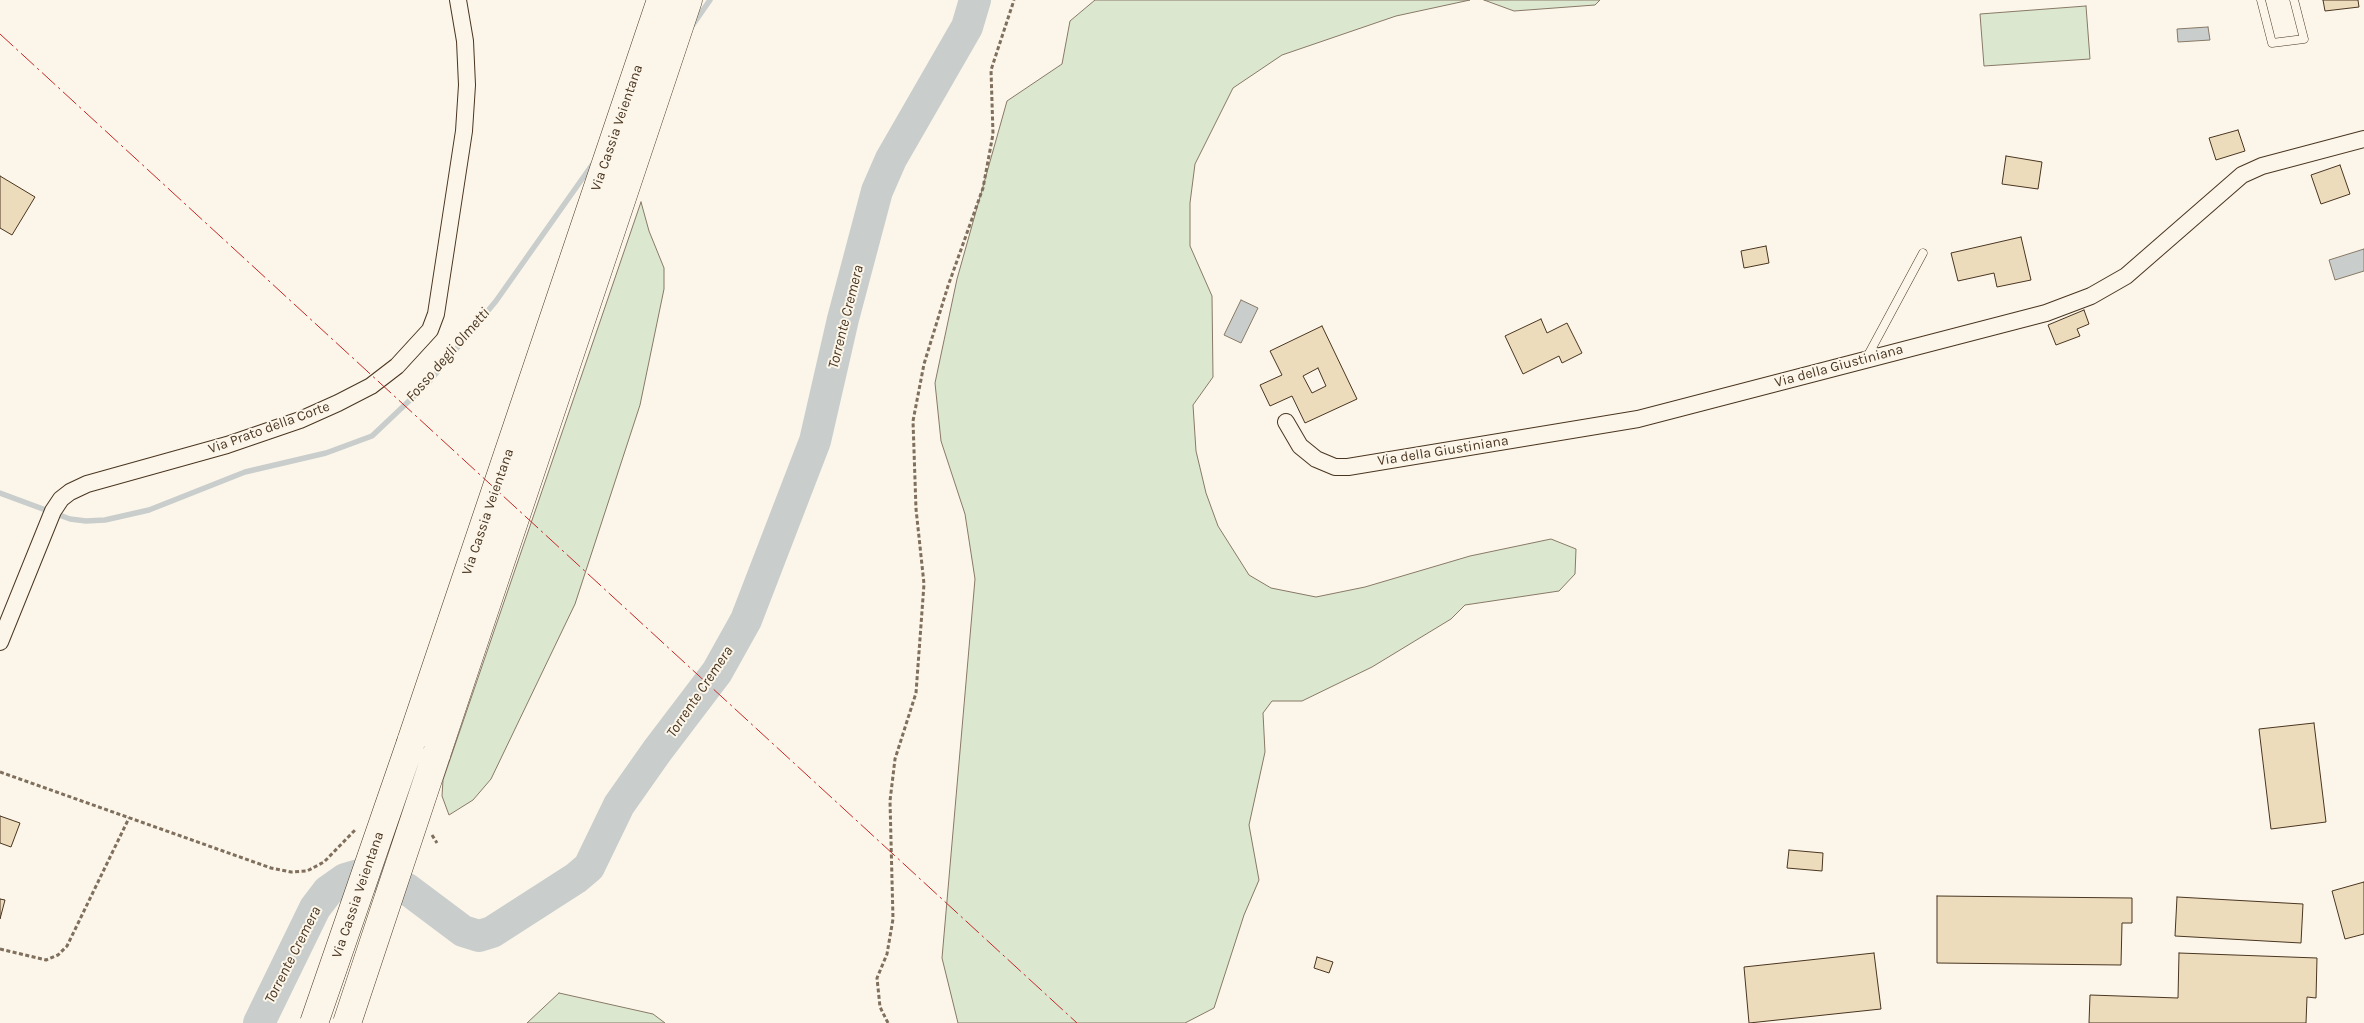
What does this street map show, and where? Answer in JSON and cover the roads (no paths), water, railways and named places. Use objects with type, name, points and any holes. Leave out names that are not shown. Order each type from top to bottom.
[{"type":"highway","name":"Via Cassia Veientana","points":[[347,1023],[436,755],[586,262],[661,0]]},
{"type":"highway","name":"Via Cassia Veientana","points":[[314,1023],[411,742],[586,262],[688,0]]},
{"type":"street","name":"Via Prato della Corte","points":[[0,642],[56,504],[70,492],[88,484],[227,445],[300,420],[338,403],[371,386],[397,366],[430,330],[436,314],[464,131],[467,85],[465,42],[458,0]]},
{"type":"street","name":"Via della Giustiniana","points":[[1286,422],[1300,446],[1316,459],[1335,467],[1348,467],[1638,419],[2046,313],[2086,298],[2110,286],[2138,267],[2242,175],[2262,166],[2364,138]]},
{"type":"lane","points":[[2261,0],[2272,43],[2304,39],[2294,0]]},
{"type":"lane","points":[[1866,359],[1923,253]]},
{"type":"waterway","name":"Fosso degli Olmetti","points":[[692,26],[710,0]]},
{"type":"waterway","name":"Torrente Cremera","points":[[259,1023],[315,908],[328,891],[345,879],[362,874],[388,878],[407,889],[463,931],[479,936],[492,932],[576,878],[589,867],[619,805],[717,672],[746,620],[815,441],[843,319],[877,191],[891,159],[967,27],[975,0]]},
{"type":"waterway","name":"Fosso degli Olmetti","points":[[0,493],[70,519],[86,521],[105,520],[149,510],[245,472],[326,453],[372,436],[428,383],[496,301],[592,165]]}]
